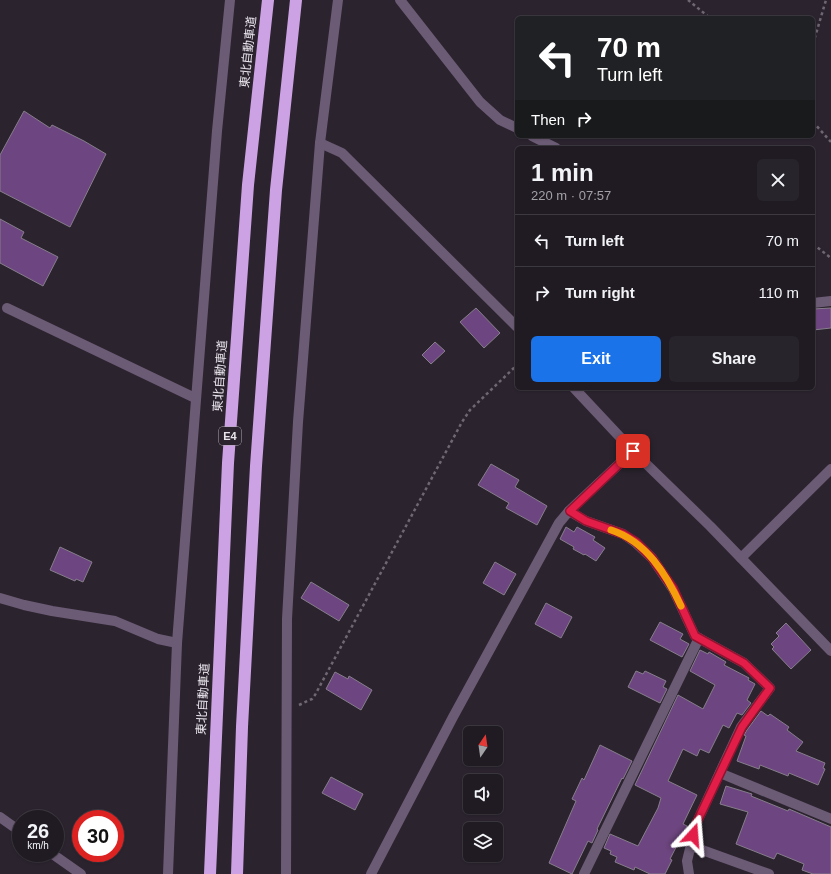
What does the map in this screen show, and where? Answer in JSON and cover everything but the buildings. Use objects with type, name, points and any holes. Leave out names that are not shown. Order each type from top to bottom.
[{"type":"highway","name":"東北自動車道","points":[[210,874],[228,463],[248,185],[268,0]]},
{"type":"highway","name":"E4","points":[[237,874],[242,727],[257,459],[276,190],[296,0]]},
{"type":"street","points":[[168,874],[177,643],[217,131],[230,0]]},
{"type":"street","points":[[286,874],[287,619],[298,430],[320,143],[338,0]]},
{"type":"street","points":[[400,0],[480,102],[500,120],[515,127]]},
{"type":"street","points":[[536,138],[552,146]]},
{"type":"street","points":[[320,143],[342,153],[515,325]]},
{"type":"street","points":[[815,303],[831,301]]},
{"type":"street","points":[[7,308],[196,398]]},
{"type":"street","points":[[576,390],[633,451],[741,558],[831,651]]},
{"type":"street","points":[[370,874],[453,717],[559,523],[633,451]]},
{"type":"street","points":[[741,558],[831,468]]},
{"type":"street","points":[[570,511],[586,521],[623,534],[636,542],[652,558],[673,588],[695,636],[744,663],[770,688],[742,727],[696,824],[687,861],[689,874]]},
{"type":"street","points":[[0,598],[52,611],[115,621],[158,638],[177,643]]},
{"type":"street","points":[[584,874],[699,638]]},
{"type":"street","points":[[720,773],[831,818]]},
{"type":"street","points":[[0,817],[12,826]]},
{"type":"street","points":[[691,846],[769,874]]},
{"type":"street","points":[[64,862],[81,874]]},
{"type":"path","points":[[688,0],[708,16]]},
{"type":"path","points":[[815,37],[826,0]]},
{"type":"path","points":[[815,124],[831,142]]},
{"type":"path","points":[[815,246],[831,258]]},
{"type":"path","points":[[286,706],[306,703],[315,695],[462,422],[470,410],[515,367]]},
{"type":"slow traffic","points":[[611,530],[623,534],[636,542],[652,558],[673,588],[681,606]]},
{"type":"route","points":[[633,451],[570,511],[586,521],[623,534],[636,542],[652,558],[673,588],[695,636],[744,663],[770,688],[742,727],[696,824],[693,835]]}]
